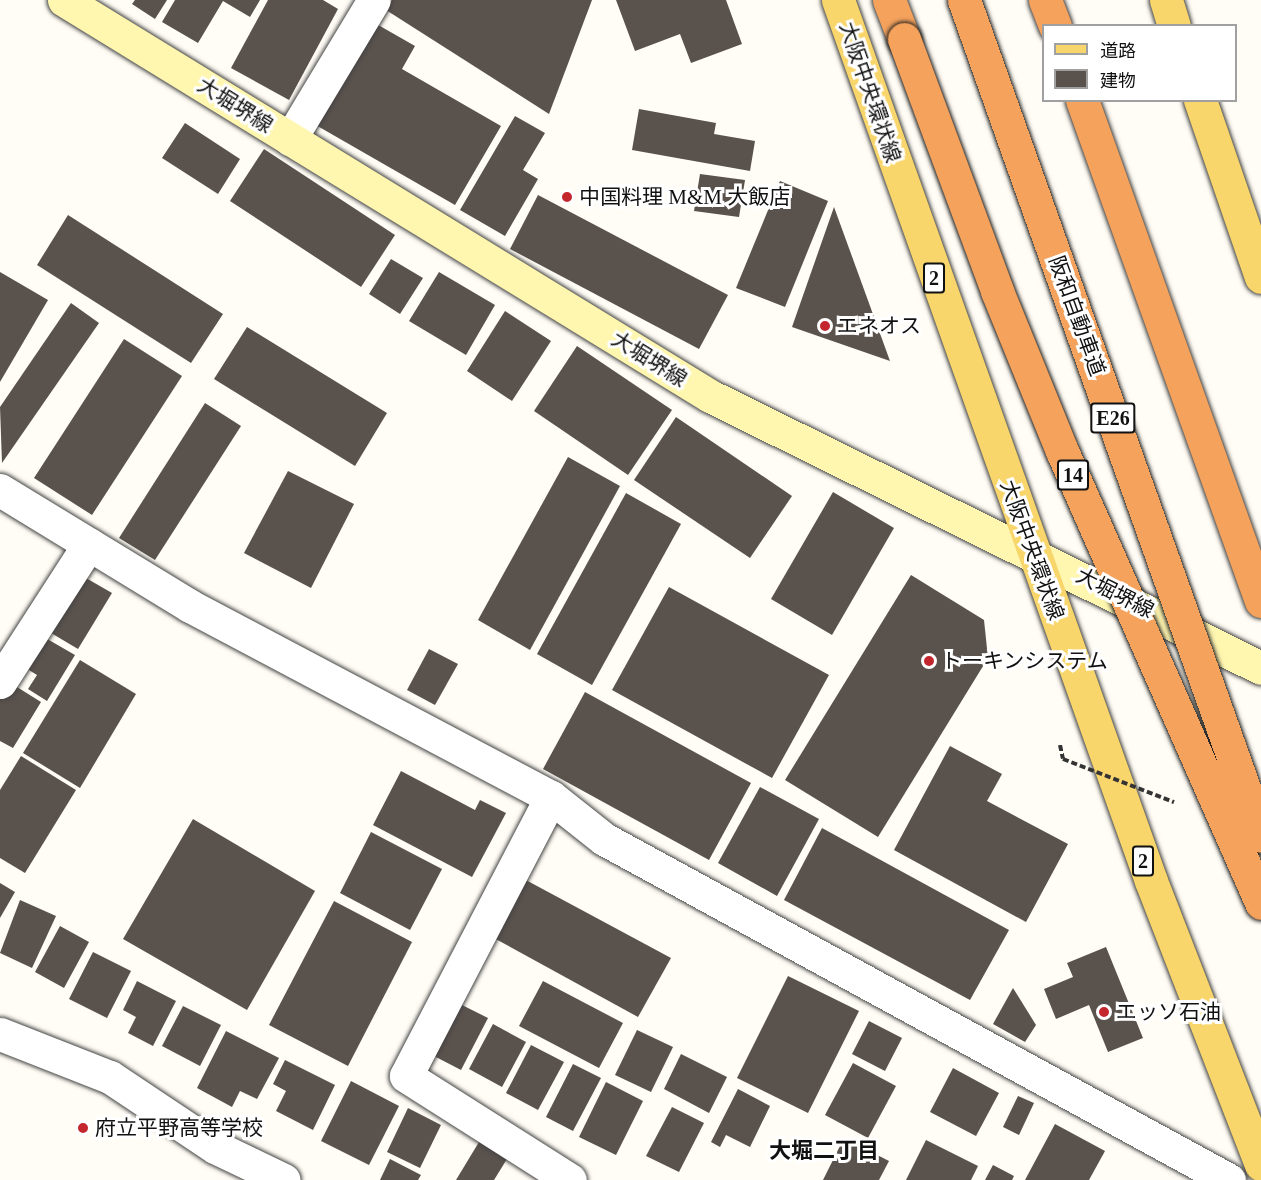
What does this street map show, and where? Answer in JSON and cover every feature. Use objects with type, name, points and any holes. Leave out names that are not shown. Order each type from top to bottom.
[{"type":"highway","name":"14","points":[[889,0],[1040,398],[1261,903]]},
{"type":"highway","name":"阪和自動車道","points":[[964,0],[1261,836]]},
{"type":"highway","points":[[1046,0],[1054,24]]},
{"type":"highway","points":[[1070,0],[1078,24]]},
{"type":"highway","points":[[1083,102],[1261,601]]},
{"type":"highway","points":[[1105,102],[1167,337]]},
{"type":"main road","name":"大堀堺線","points":[[64,0],[710,396],[1261,668]]},
{"type":"main road","name":"大阪中央環状線","points":[[838,0],[1150,881],[1261,1164]]},
{"type":"main road","points":[[1166,0],[1173,24]]},
{"type":"main road","points":[[1201,102],[1261,277]]},
{"type":"street","points":[[290,139],[374,0]]},
{"type":"street","points":[[0,490],[190,606],[551,796],[604,839],[1229,1180]]},
{"type":"street","points":[[0,682],[89,544]]},
{"type":"street","points":[[551,796],[406,1076],[570,1180]]},
{"type":"street","points":[[0,1034],[110,1077],[215,1147],[284,1180]]},
{"type":"path","points":[[1063,759],[1184,806]]},
{"type":"building","points":[[135,0],[167,0],[155,19],[132,4]]},
{"type":"building","points":[[175,0],[260,0],[250,17],[223,1],[198,43],[162,22]]},
{"type":"building","points":[[268,0],[323,0],[338,9],[289,100],[231,68]]},
{"type":"building","points":[[392,0],[592,0],[549,114],[386,10]]},
{"type":"building","points":[[616,0],[726,0],[742,44],[691,63],[680,34],[635,51]]},
{"type":"building","points":[[373,22],[415,46],[402,69],[501,126],[455,205],[314,124]]},
{"type":"building","points":[[639,109],[716,123],[714,134],[755,141],[750,171],[632,150]]},
{"type":"building","points":[[515,116],[545,133],[523,170],[538,179],[505,236],[460,210]]},
{"type":"building","points":[[185,123],[240,159],[218,194],[162,158]]},
{"type":"building","points":[[264,149],[395,235],[361,287],[230,201]]},
{"type":"building","points":[[700,174],[745,180],[739,217],[694,211]]},
{"type":"building","points":[[780,181],[828,201],[785,307],[736,288]]},
{"type":"building","points":[[538,195],[728,295],[699,349],[510,249]]},
{"type":"building","points":[[834,207],[890,361],[792,327]]},
{"type":"building","points":[[68,215],[223,314],[191,363],[37,265]]},
{"type":"building","points":[[391,259],[423,278],[400,314],[369,294]]},
{"type":"building","points":[[0,272],[48,300],[0,382]]},
{"type":"building","points":[[439,272],[495,305],[466,355],[409,321]]},
{"type":"building","points":[[71,303],[99,323],[2,463],[0,407]]},
{"type":"building","points":[[505,311],[551,341],[512,401],[467,371]]},
{"type":"building","points":[[247,327],[387,413],[355,466],[214,379]]},
{"type":"building","points":[[124,339],[182,376],[92,515],[34,478]]},
{"type":"building","points":[[577,346],[672,410],[628,475],[534,411]]},
{"type":"building","points":[[205,403],[241,426],[155,560],[119,538]]},
{"type":"building","points":[[676,417],[792,496],[750,558],[634,480]]},
{"type":"building","points":[[568,457],[620,486],[530,650],[478,620]]},
{"type":"building","points":[[288,471],[354,504],[311,588],[244,553]]},
{"type":"building","points":[[833,492],[894,528],[832,635],[771,599]]},
{"type":"building","points":[[626,493],[681,524],[592,685],[537,654]]},
{"type":"building","points":[[79,574],[112,593],[78,649],[46,630]]},
{"type":"building","points":[[911,575],[984,620],[988,658],[878,837],[785,780]]},
{"type":"building","points":[[669,587],[829,675],[772,778],[612,690]]},
{"type":"building","points":[[42,636],[75,655],[47,701],[28,689],[37,675],[24,667]]},
{"type":"building","points":[[429,649],[458,664],[435,705],[407,690]]},
{"type":"building","points":[[80,660],[136,694],[80,788],[23,753]]},
{"type":"building","points":[[17,687],[41,702],[13,748],[0,741],[0,692],[11,695]]},
{"type":"building","points":[[585,692],[751,783],[709,860],[543,769]]},
{"type":"building","points":[[950,746],[1002,774],[987,801],[1068,844],[1026,922],[894,850]]},
{"type":"building","points":[[21,756],[76,790],[25,873],[0,858],[0,790]]},
{"type":"building","points":[[401,771],[475,810],[480,800],[506,813],[472,877],[373,825]]},
{"type":"building","points":[[760,787],[819,819],[777,896],[718,863]]},
{"type":"building","points":[[193,819],[315,891],[247,1010],[123,939]]},
{"type":"building","points":[[822,828],[1009,930],[970,1000],[784,900]]},
{"type":"building","points":[[371,832],[442,869],[410,930],[340,893]]},
{"type":"building","points":[[524,879],[671,958],[638,1017],[492,937]]},
{"type":"building","points":[[0,883],[15,892],[0,918]]},
{"type":"building","points":[[20,900],[56,916],[32,968],[0,953]]},
{"type":"building","points":[[334,901],[412,942],[348,1066],[269,1025]]},
{"type":"building","points":[[60,926],[89,942],[64,988],[35,972]]},
{"type":"building","points":[[1106,947],[1143,1038],[1108,1052],[1089,1005],[1056,1019],[1044,989],[1073,977],[1067,963]]},
{"type":"building","points":[[93,952],[131,971],[107,1018],[69,999]]},
{"type":"building","points":[[788,976],[859,1011],[808,1113],[737,1078]]},
{"type":"building","points":[[137,981],[176,1001],[153,1046],[128,1033],[136,1017],[123,1010]]},
{"type":"building","points":[[543,981],[623,1023],[599,1068],[519,1026]]},
{"type":"building","points":[[1013,988],[1036,1025],[1025,1042],[993,1024]]},
{"type":"building","points":[[460,1004],[488,1018],[461,1070],[434,1056]]},
{"type":"building","points":[[183,1006],[221,1025],[200,1066],[162,1046]]},
{"type":"building","points":[[869,1021],[902,1038],[885,1071],[852,1054]]},
{"type":"building","points":[[493,1024],[526,1042],[502,1087],[469,1069]]},
{"type":"building","points":[[637,1030],[673,1047],[651,1092],[615,1075]]},
{"type":"building","points":[[226,1031],[279,1058],[257,1099],[240,1091],[232,1107],[197,1088]]},
{"type":"building","points":[[531,1045],[564,1062],[538,1110],[506,1093]]},
{"type":"building","points":[[681,1054],[727,1077],[709,1113],[664,1089]]},
{"type":"building","points":[[285,1060],[335,1085],[313,1130],[276,1111],[286,1091],[273,1084]]},
{"type":"building","points":[[853,1063],[896,1086],[868,1138],[825,1115]]},
{"type":"building","points":[[573,1064],[601,1078],[573,1131],[546,1117]]},
{"type":"building","points":[[953,1068],[999,1093],[976,1136],[930,1112]]},
{"type":"building","points":[[351,1081],[399,1106],[369,1165],[321,1141]]},
{"type":"building","points":[[606,1082],[643,1101],[616,1155],[579,1137]]},
{"type":"building","points":[[738,1089],[770,1106],[750,1147],[726,1135],[720,1147],[711,1142]]},
{"type":"building","points":[[1018,1096],[1034,1103],[1019,1135],[1003,1127]]},
{"type":"building","points":[[672,1107],[704,1123],[679,1172],[646,1156]]},
{"type":"building","points":[[408,1108],[441,1125],[420,1168],[387,1152]]},
{"type":"building","points":[[1055,1124],[1105,1151],[1089,1180],[1025,1180]]},
{"type":"building","points":[[844,1138],[889,1161],[879,1180],[823,1180]]},
{"type":"building","points":[[926,1140],[978,1166],[971,1180],[906,1180]]},
{"type":"building","points":[[479,1142],[507,1159],[494,1180],[456,1180]]},
{"type":"building","points":[[390,1159],[421,1175],[418,1180],[380,1180]]},
{"type":"building","points":[[993,1165],[1014,1176],[1012,1180],[985,1180]]},
{"type":"place","name":"中国料理 M&M 大飯店","points":[[567,197]]},
{"type":"place","name":"エネオス","points":[[825,326]]},
{"type":"place","name":"トーキンシステム","points":[[929,661]]},
{"type":"place","name":"エッソ石油","points":[[1104,1012]]},
{"type":"place","name":"府立平野高等学校","points":[[83,1128]]},
{"type":"district","name":"大堀二丁目","points":[[824,1151]]}]
